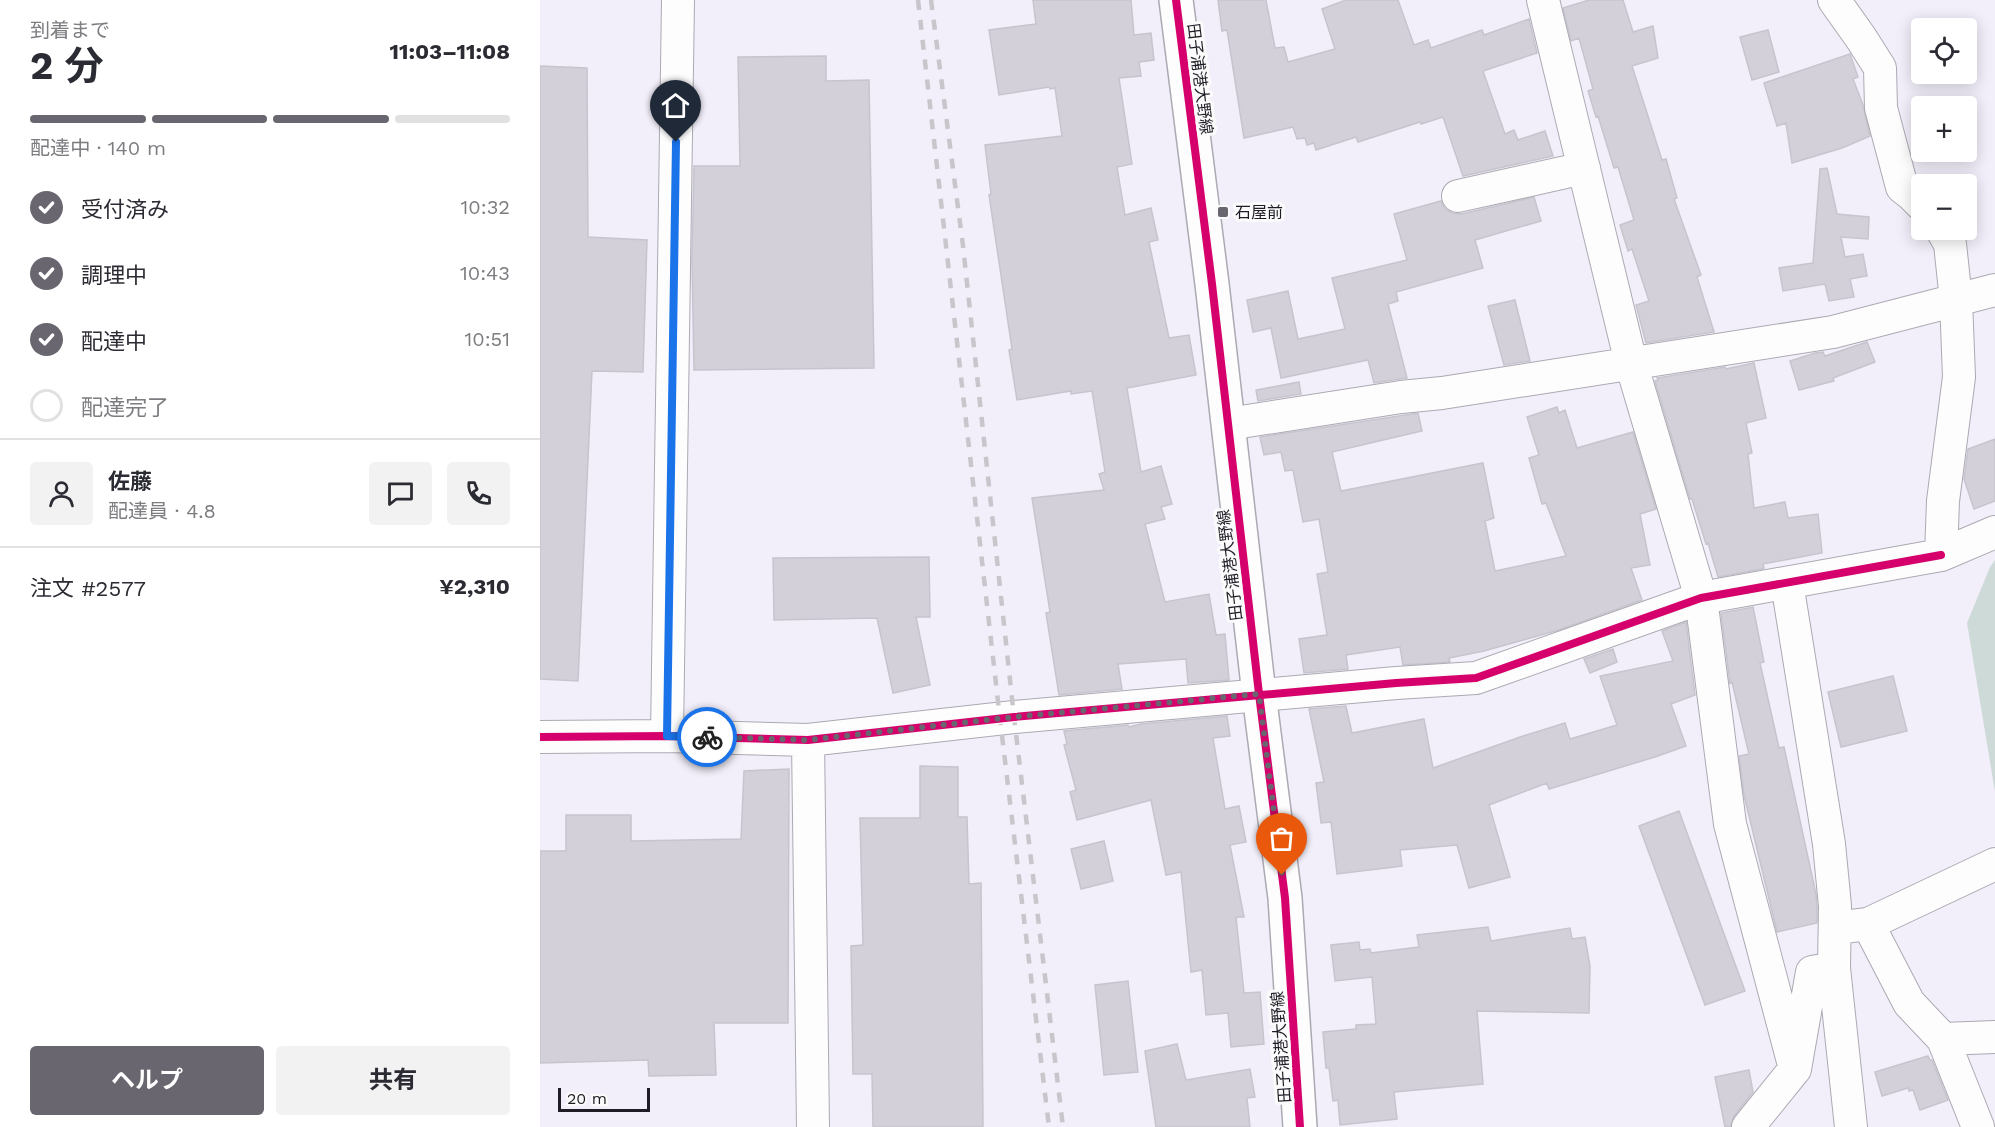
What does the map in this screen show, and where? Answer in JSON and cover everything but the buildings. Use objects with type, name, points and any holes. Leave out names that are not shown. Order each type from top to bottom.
[{"type":"main road","name":"田子浦港大野線","points":[[1176,0],[1285,898],[1300,1127]]},
{"type":"street","points":[[667,736],[678,0]]},
{"type":"street","points":[[1543,0],[1631,363],[1701,598],[1730,824],[1795,1069]]},
{"type":"street","points":[[1834,0],[1880,68],[1881,108],[1902,188],[1911,194]]},
{"type":"street","points":[[1458,196],[1584,168]]},
{"type":"street","points":[[1941,555],[1943,501],[1959,377],[1956,300],[1948,240]]},
{"type":"street","points":[[1228,423],[1442,393],[1833,332],[1995,290]]},
{"type":"street","points":[[540,737],[667,736],[808,740],[1014,717],[1259,694],[1476,678],[1701,598],[1941,555],[1995,532]]},
{"type":"street","points":[[1787,583],[1829,844],[1835,906],[1834,968],[1851,1127]]},
{"type":"street","points":[[808,740],[813,1127]]},
{"type":"street","points":[[1835,928],[1868,924],[1995,864]]},
{"type":"street","points":[[1868,924],[1909,1003],[1943,1040],[1978,1127]]},
{"type":"street","points":[[1748,1127],[1795,1069],[1812,972],[1834,968]]},
{"type":"street","points":[[1943,1040],[1995,1037]]},
{"type":"shaded area","points":[[1995,560],[1995,792],[1967,623]]},
{"type":"railway","points":[[918,0],[1049,1127]]},
{"type":"railway","points":[[931,0],[963,246],[1014,717],[1063,1127]]},
{"type":"cycle path","points":[[1176,0],[1285,898],[1300,1127]]},
{"type":"cycle path","points":[[540,737],[667,736],[808,740],[1014,717],[1476,678],[1701,598],[1941,555]]},
{"type":"way so far","points":[[707,737],[808,740],[1014,717],[1259,694],[1282,875]]},
{"type":"place","name":"石屋前","points":[[1223,212]]},
{"type":"route","points":[[676,142],[667,736],[707,737]]}]
